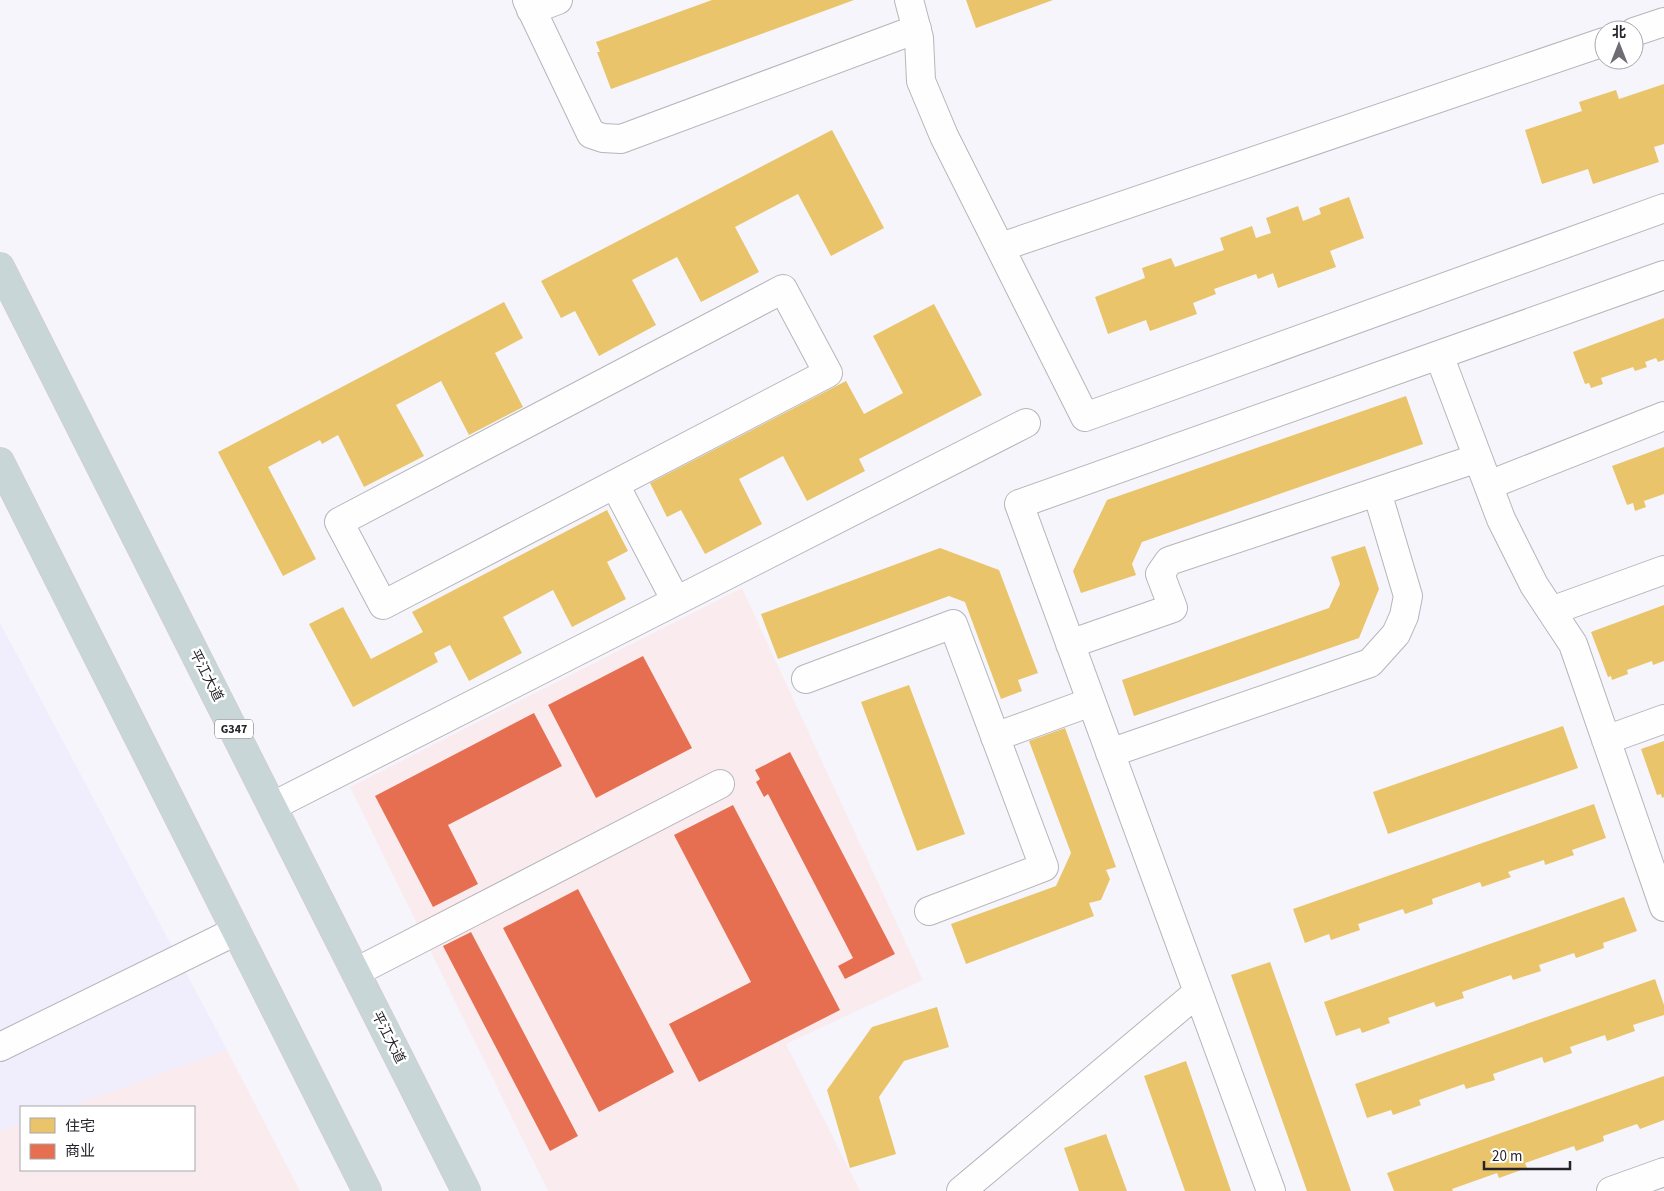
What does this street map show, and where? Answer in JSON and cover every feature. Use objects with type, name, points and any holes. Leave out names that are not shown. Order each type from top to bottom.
[{"type":"highway","name":"平江大道","points":[[0,267],[466,1191]]},
{"type":"highway","points":[[0,462],[367,1191]]},
{"type":"lane","points":[[558,0],[529,5],[591,134],[603,138],[621,139],[917,29]]},
{"type":"lane","points":[[909,0],[917,29],[921,81],[944,136],[1085,417],[1664,208]]},
{"type":"lane","points":[[1644,29],[1664,22]]},
{"type":"lane","points":[[1000,247],[1594,45]]},
{"type":"lane","points":[[1271,1191],[1019,504],[1664,276]]},
{"type":"lane","points":[[783,289],[828,373],[615,485],[383,605],[339,522],[783,289]]},
{"type":"lane","points":[[1439,355],[1501,519],[1534,585],[1572,644],[1606,740],[1658,868],[1664,908]]},
{"type":"lane","points":[[1489,485],[1664,416]]},
{"type":"lane","points":[[273,806],[1026,424]]},
{"type":"lane","points":[[1070,644],[1173,608],[1160,574],[1169,561],[1478,458]]},
{"type":"lane","points":[[615,485],[676,601]]},
{"type":"lane","points":[[1110,753],[1370,663],[1384,650],[1396,634],[1404,616],[1408,596],[1377,492]]},
{"type":"lane","points":[[1552,611],[1664,570]]},
{"type":"lane","points":[[806,679],[953,624],[1044,867],[929,910]]},
{"type":"lane","points":[[995,737],[1091,702]]},
{"type":"lane","points":[[1606,740],[1664,719]]},
{"type":"lane","points":[[356,972],[720,784]]},
{"type":"lane","points":[[0,1047],[236,931]]},
{"type":"lane","points":[[961,1191],[1197,993]]},
{"type":"lane","points":[[1611,1191],[1664,1172]]},
{"type":"shaded area","points":[[742,588],[923,980],[786,1044],[860,1191],[548,1191],[350,787]]},
{"type":"shaded area","points":[[0,623],[227,1050],[71,1106],[20,1106],[20,1124],[0,1131]]},
{"type":"shaded area","points":[[227,1050],[300,1191],[0,1191],[0,1131],[20,1124],[20,1171],[195,1171],[195,1106],[71,1106]]},
{"type":"building: 住宅","points":[[712,0],[854,0],[611,89],[597,52],[600,52],[596,42]]},
{"type":"building: 住宅","points":[[966,0],[1053,0],[976,28]]},
{"type":"building: 住宅","points":[[1664,84],[1664,144],[1654,147],[1659,162],[1593,184],[1588,169],[1542,184],[1525,130],[1582,111],[1579,102],[1616,90],[1619,99]]},
{"type":"building: 住宅","points":[[832,130],[884,228],[831,256],[798,194],[735,227],[759,272],[701,302],[677,257],[632,280],[656,325],[599,356],[575,311],[561,318],[541,281]]},
{"type":"building: 住宅","points":[[1349,197],[1364,238],[1330,251],[1336,267],[1278,288],[1273,273],[1258,279],[1256,274],[1214,289],[1216,294],[1193,303],[1197,314],[1150,331],[1146,320],[1108,334],[1095,297],[1145,278],[1142,268],[1171,258],[1175,267],[1224,250],[1220,238],[1252,226],[1256,238],[1271,233],[1266,218],[1298,206],[1303,221],[1321,214],[1319,208]]},
{"type":"building: 住宅","points":[[504,302],[523,338],[495,353],[523,407],[469,435],[441,381],[396,405],[424,456],[364,487],[338,435],[322,444],[320,440],[268,467],[316,559],[283,576],[218,452]]},
{"type":"building: 住宅","points":[[934,304],[982,395],[859,459],[865,471],[807,501],[783,456],[739,479],[762,524],[705,554],[681,510],[667,517],[650,483],[846,381],[864,414],[903,393],[873,336]]},
{"type":"building: 住宅","points":[[1664,318],[1664,360],[1658,362],[1656,358],[1645,362],[1647,367],[1635,371],[1633,367],[1601,378],[1603,384],[1591,388],[1589,383],[1585,384],[1573,352]]},
{"type":"building: 住宅","points":[[1406,396],[1423,444],[1142,542],[1132,564],[1136,575],[1081,593],[1073,571],[1107,500]]},
{"type":"building: 住宅","points":[[1664,447],[1664,494],[1644,501],[1646,507],[1635,511],[1633,503],[1627,505],[1612,466]]},
{"type":"building: 住宅","points":[[607,510],[628,551],[607,562],[626,599],[572,627],[553,590],[503,617],[522,653],[469,681],[450,645],[434,653],[438,662],[353,707],[309,624],[343,607],[371,659],[423,632],[412,612]]},
{"type":"building: 住宅","points":[[1365,546],[1379,589],[1359,638],[1134,716],[1122,680],[1329,608],[1340,584],[1331,557]]},
{"type":"building: 住宅","points":[[940,548],[999,570],[1038,673],[1018,680],[1022,691],[1001,699],[965,602],[949,596],[778,659],[761,614]]},
{"type":"building: 住宅","points":[[1664,605],[1664,661],[1653,665],[1652,661],[1627,670],[1628,674],[1612,680],[1611,676],[1608,677],[1591,632]]},
{"type":"building: 住宅","points":[[909,685],[965,834],[917,851],[861,702]]},
{"type":"building: 住宅","points":[[1563,726],[1578,768],[1388,834],[1373,792]]},
{"type":"building: 住宅","points":[[1065,728],[1116,867],[1106,870],[1110,879],[1101,900],[1089,903],[1094,916],[966,964],[951,924],[1056,886],[1071,853],[1029,741]]},
{"type":"building: 住宅","points":[[1664,741],[1664,797],[1662,798],[1661,794],[1657,795],[1641,749]]},
{"type":"building: 住宅","points":[[1594,804],[1606,838],[1572,850],[1574,855],[1545,865],[1544,860],[1508,872],[1511,877],[1482,887],[1480,882],[1432,899],[1433,904],[1405,914],[1403,909],[1358,924],[1360,930],[1331,940],[1329,934],[1305,943],[1293,909]]},
{"type":"building: 住宅","points":[[1624,897],[1637,931],[1603,943],[1604,948],[1576,958],[1574,953],[1539,965],[1541,971],[1513,980],[1511,975],[1462,992],[1464,998],[1436,1007],[1434,1002],[1388,1018],[1390,1023],[1362,1033],[1360,1028],[1336,1036],[1324,1002]]},
{"type":"building: 住宅","points":[[1270,962],[1351,1191],[1307,1191],[1231,975]]},
{"type":"building: 住宅","points":[[1655,979],[1664,1005],[1664,1015],[1633,1025],[1635,1031],[1607,1041],[1605,1035],[1570,1047],[1572,1053],[1544,1063],[1542,1057],[1493,1074],[1495,1080],[1466,1089],[1464,1084],[1419,1100],[1421,1105],[1393,1115],[1391,1110],[1367,1118],[1355,1084]]},
{"type":"building: 住宅","points":[[937,1007],[949,1047],[904,1061],[879,1097],[896,1154],[850,1168],[827,1090],[872,1027]]},
{"type":"building: 住宅","points":[[1186,1061],[1231,1191],[1185,1191],[1144,1076]]},
{"type":"building: 住宅","points":[[1664,1076],[1664,1120],[1640,1129],[1637,1124],[1603,1136],[1604,1141],[1576,1151],[1574,1146],[1525,1163],[1527,1168],[1499,1178],[1497,1173],[1452,1189],[1453,1191],[1394,1191],[1387,1173]]},
{"type":"building: 住宅","points":[[1106,1134],[1127,1191],[1079,1191],[1064,1148]]},
{"type":"building: 商业","points":[[643,656],[692,748],[596,798],[548,705]]},
{"type":"building: 商业","points":[[534,713],[562,766],[448,825],[478,884],[433,907],[375,796]]},
{"type":"building: 商业","points":[[790,752],[895,954],[845,979],[838,966],[853,958],[768,794],[764,797],[756,782],[760,779],[755,770]]},
{"type":"building: 商业","points":[[733,805],[840,1010],[699,1082],[669,1024],[751,982],[674,835]]},
{"type":"building: 商业","points":[[578,889],[674,1072],[599,1112],[503,928]]},
{"type":"building: 商业","points":[[471,932],[578,1136],[550,1151],[443,946]]}]
